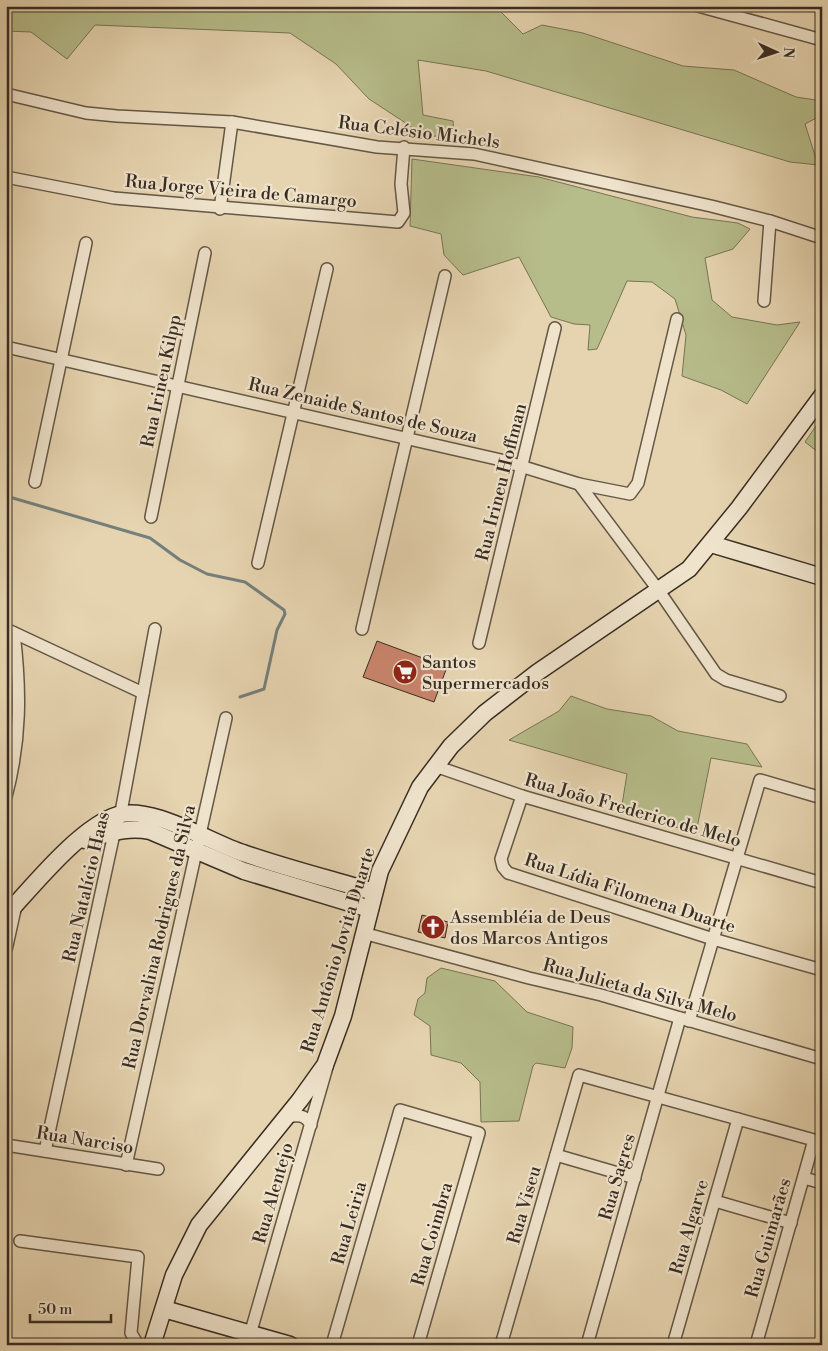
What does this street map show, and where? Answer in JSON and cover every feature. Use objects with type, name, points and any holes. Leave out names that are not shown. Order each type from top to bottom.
[{"type":"main road","name":"Rua Antônio Jovita Duarte","points":[[152,1345],[178,1265],[200,1225],[287,1117],[322,1070],[332,1051],[374,892],[387,852],[420,787],[451,746],[485,713],[538,672],[689,569],[711,544],[822,396]]},
{"type":"main road","points":[[711,544],[822,577]]},
{"type":"main road","points":[[12,909],[44,871],[98,825],[120,814],[150,817],[190,829],[242,853],[374,892]]},
{"type":"main road","points":[[78,842],[115,831],[134,828],[184,844],[196,851],[244,870],[370,909]]},
{"type":"main road","points":[[164,1309],[249,1339],[290,1345]]},
{"type":"street","points":[[698,6],[822,40]]},
{"type":"street","name":"Rua Celésio Michels","points":[[6,94],[56,107],[117,116],[232,122],[376,147],[492,157],[770,221],[822,238]]},
{"type":"street","points":[[220,208],[232,122]]},
{"type":"street","name":"Rua Jorge Vieira de Camargo","points":[[6,177],[114,198],[398,222],[404,213],[401,184],[404,148]]},
{"type":"street","points":[[764,301],[770,221]]},
{"type":"street","points":[[35,482],[86,243]]},
{"type":"street","name":"Rua Irineu Kilpp","points":[[151,517],[205,254]]},
{"type":"street","points":[[258,564],[295,413],[327,269]]},
{"type":"street","points":[[362,630],[445,276]]},
{"type":"street","name":"Rua Zenaide Santos de Souza","points":[[6,347],[523,465],[579,484],[630,494],[635,489],[677,319]]},
{"type":"street","name":"Rua Irineu Hoffman","points":[[479,644],[555,328]]},
{"type":"street","points":[[579,484],[659,591],[716,674],[726,680],[780,696]]},
{"type":"street","name":"Rua Natalício Haas","points":[[45,1151],[120,814],[155,629]]},
{"type":"street","points":[[10,631],[143,693]]},
{"type":"street","points":[[6,797],[15,758],[19,716],[19,675],[10,631]]},
{"type":"street","name":"Rua Dorvalina Rodrigues da Silva","points":[[126,1164],[226,718]]},
{"type":"street","name":"Rua João Frederico de Melo","points":[[435,766],[522,796],[822,883]]},
{"type":"street","name":"Rua Sagres","points":[[587,1345],[658,1097],[713,939],[760,780],[822,798]]},
{"type":"street","name":"Rua Lídia Filomena Duarte","points":[[522,796],[502,859],[503,867],[508,873],[713,939],[822,970]]},
{"type":"street","points":[[6,950],[12,909]]},
{"type":"street","name":"Rua Julieta da Silva Melo","points":[[363,933],[529,978],[580,989],[822,1059]]},
{"type":"street","name":"Rua Alentejo","points":[[249,1339],[332,1051]]},
{"type":"street","name":"Rua Viseu","points":[[501,1345],[579,1075],[658,1097]]},
{"type":"street","points":[[658,1097],[738,1119]]},
{"type":"street","name":"Rua Leiria","points":[[332,1345],[400,1110],[479,1133]]},
{"type":"street","points":[[287,1117],[300,1115],[308,1120],[311,1125]]},
{"type":"street","name":"Rua Guimarães","points":[[738,1119],[814,1140],[756,1345]]},
{"type":"street","name":"Rua Algarve","points":[[673,1345],[738,1119]]},
{"type":"street","name":"Rua Coimbra","points":[[418,1345],[479,1133]]},
{"type":"street","name":"Rua Narciso","points":[[6,1145],[158,1169]]},
{"type":"street","points":[[556,1155],[635,1178]]},
{"type":"street","points":[[804,1178],[822,1183]]},
{"type":"street","points":[[714,1201],[791,1223]]},
{"type":"street","points":[[20,1241],[138,1257],[132,1333],[138,1345]]},
{"type":"green space","points":[[6,6],[487,6],[501,12],[523,34],[542,25],[583,33],[683,66],[734,70],[796,97],[822,101],[822,115],[805,124],[818,165],[790,162],[486,71],[418,60],[423,115],[453,121],[454,134],[427,137],[369,99],[336,64],[290,33],[95,25],[67,59],[31,32],[6,31]]},
{"type":"green space","points":[[412,159],[539,177],[692,217],[738,223],[750,229],[733,249],[705,258],[712,300],[732,317],[777,325],[800,322],[747,404],[721,390],[682,376],[686,335],[675,299],[652,282],[627,281],[597,349],[588,350],[590,325],[574,324],[551,317],[519,257],[463,275],[444,255],[441,234],[410,226]]},
{"type":"green space","points":[[822,417],[822,455],[805,442]]},
{"type":"green space","points":[[571,696],[607,709],[651,716],[678,731],[747,744],[762,767],[711,758],[696,833],[621,811],[627,774],[509,740],[559,711]]},
{"type":"green space","points":[[441,968],[495,981],[527,1012],[573,1027],[572,1048],[565,1068],[536,1063],[533,1066],[519,1121],[481,1122],[480,1082],[461,1063],[431,1055],[430,1026],[414,1015],[418,999],[425,993],[427,978]]},
{"type":"building","name":"Santos Supermercados","points":[[377,641],[447,667],[434,702],[363,677]]},
{"type":"building","name":"Assembléia de Deus dos Marcos Antigos","points":[[422,915],[448,922],[445,938],[418,932]]},
{"type":"waterway","points":[[6,496],[150,538],[180,560],[207,574],[245,582],[284,610],[285,614],[277,630],[264,689],[240,697]]},
{"type":"place","name":"Santos Supermercados","points":[[405,672]]},
{"type":"place","name":"Assembléia de Deus dos Marcos Antigos","points":[[433,927]]}]
